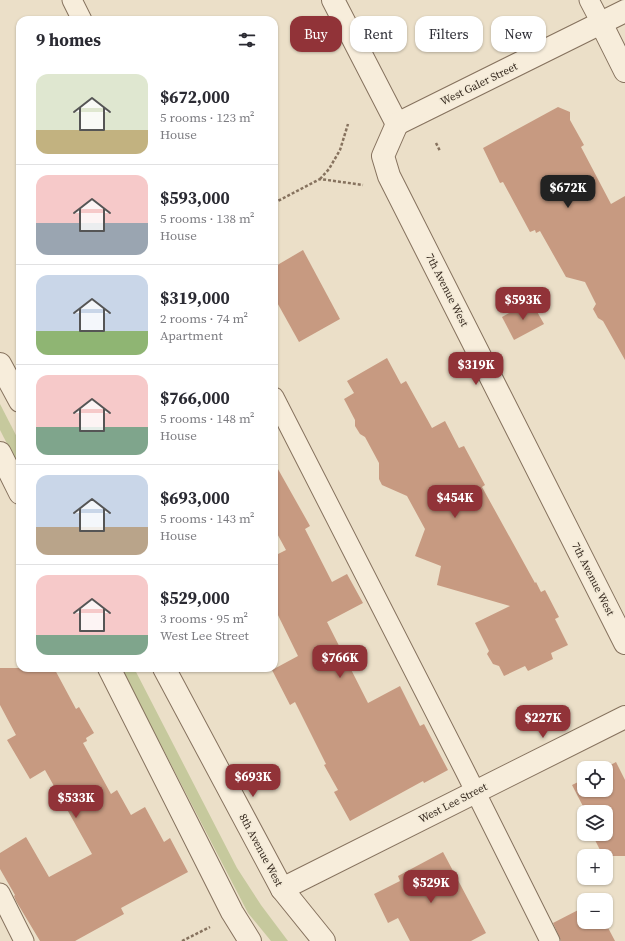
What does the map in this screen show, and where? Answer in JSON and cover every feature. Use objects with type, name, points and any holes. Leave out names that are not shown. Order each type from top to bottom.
[{"type":"street","points":[[332,0],[397,124]]},
{"type":"street","name":"West Galer Street","points":[[397,124],[625,11]]},
{"type":"street","points":[[601,23],[625,71]]},
{"type":"street","name":"7th Avenue West","points":[[397,124],[383,156],[389,176],[625,643]]},
{"type":"street","points":[[0,364],[16,394]]},
{"type":"street","points":[[0,453],[16,485]]},
{"type":"street","points":[[111,672],[232,912],[250,941]]},
{"type":"street","name":"8th Avenue West","points":[[166,672],[282,889],[324,941]]},
{"type":"street","name":"West Lee Street","points":[[282,889],[625,717]]},
{"type":"lane","points":[[72,0],[80,16]]},
{"type":"lane","points":[[589,0],[601,23]]},
{"type":"lane","points":[[278,405],[550,941]]},
{"type":"lane","points":[[0,893],[24,941]]},
{"type":"path","points":[[278,201],[320,179],[329,169],[340,150],[348,124]]},
{"type":"path","points":[[436,143],[440,151]]},
{"type":"path","points":[[320,179],[366,185]]},
{"type":"path","points":[[182,941],[212,926]]},
{"type":"green space","points":[[0,404],[16,435],[16,461],[0,430]]},
{"type":"green space","points":[[123,672],[136,672],[237,868],[261,905],[288,941],[271,941],[248,913]]},
{"type":"building","points":[[558,107],[570,112],[570,120],[584,145],[581,147],[611,204],[625,196],[625,360],[603,321],[598,318],[593,309],[596,304],[585,282],[566,277],[540,231],[536,233],[535,230],[530,232],[503,182],[500,183],[483,148]]},
{"type":"building","points":[[303,250],[340,319],[299,342],[278,304],[278,265]]},
{"type":"building","points":[[531,301],[544,324],[514,340],[502,317]]},
{"type":"building","points":[[387,358],[401,384],[406,381],[432,428],[445,421],[459,448],[464,446],[485,485],[482,487],[535,583],[536,582],[541,592],[545,590],[559,617],[555,619],[568,645],[551,653],[553,659],[528,671],[525,666],[504,676],[499,666],[493,664],[487,654],[489,651],[475,623],[510,606],[437,585],[441,566],[415,556],[425,529],[407,496],[382,485],[379,479],[379,463],[365,437],[360,434],[355,426],[355,420],[344,399],[354,393],[347,381]]},
{"type":"building","points":[[278,469],[310,526],[305,529],[332,582],[347,574],[363,603],[327,622],[368,703],[400,686],[420,726],[424,724],[448,770],[424,783],[423,781],[350,821],[334,792],[338,790],[324,765],[326,764],[295,702],[290,705],[273,672],[278,672],[278,667],[298,656],[278,615],[278,554],[286,550],[278,535]]},
{"type":"building","points":[[0,668],[16,668],[16,672],[56,672],[76,709],[79,707],[94,733],[86,738],[87,741],[83,743],[111,794],[117,790],[131,815],[145,807],[164,842],[170,838],[188,872],[121,908],[124,914],[75,941],[40,941],[16,901],[15,895],[0,869],[0,853],[26,837],[49,877],[92,854],[45,770],[30,779],[7,740],[16,735],[0,705]]},
{"type":"building","points":[[616,762],[625,780],[625,856],[613,856],[613,849],[600,849],[596,841],[613,841],[613,805],[582,805],[578,797],[613,797],[613,764]]},
{"type":"building","points":[[577,782],[577,795],[572,785]]},
{"type":"building","points":[[443,852],[486,933],[471,941],[410,941],[398,918],[388,923],[374,894],[400,881],[398,876]]},
{"type":"building","points":[[577,911],[577,929],[609,929],[615,941],[561,941],[553,923]]}]
